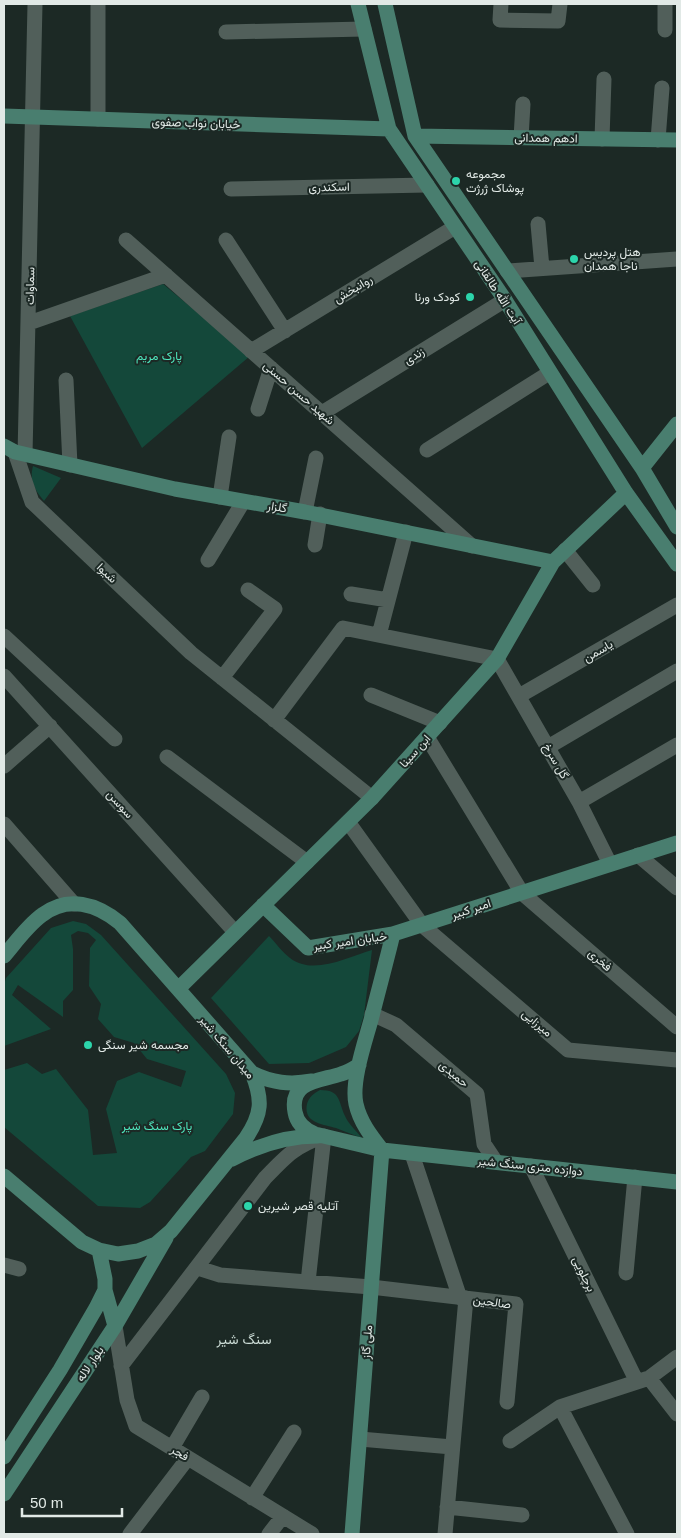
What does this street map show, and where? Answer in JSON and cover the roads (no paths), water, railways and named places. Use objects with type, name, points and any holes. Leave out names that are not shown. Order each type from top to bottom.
[{"type":"main road","name":"آیت الله طالقانی","points":[[358,4],[389,129],[505,300],[626,493],[677,564]]},
{"type":"main road","name":"آیت الله طالقانی","points":[[385,4],[415,136],[642,468],[677,526]]},
{"type":"main road","name":"خیابان نواب صفوی","points":[[4,116],[389,129]]},
{"type":"main road","name":"ادهم همدانی","points":[[415,136],[677,140]]},
{"type":"main road","points":[[520,325],[536,314]]},
{"type":"main road","points":[[642,468],[677,424]]},
{"type":"main road","name":"گلزار","points":[[15,451],[175,489],[312,513],[553,562]]},
{"type":"main road","name":"ابن سینا","points":[[178,989],[372,798],[440,723],[497,659],[553,562],[626,493]]},
{"type":"main road","name":"امیر کبیر","points":[[393,934],[677,843]]},
{"type":"main road","name":"میدان سنگ شیر","points":[[4,1176],[82,1242],[99,1250],[118,1254],[138,1251],[156,1244],[170,1231],[256,1124],[260,1107],[259,1090],[252,1073],[120,923],[107,912],[91,906],[74,904],[57,907],[42,915],[5,950]]},
{"type":"main road","name":"خیابان امیر کبیر","points":[[263,905],[308,948],[393,934]]},
{"type":"main road","points":[[382,1150],[364,1126],[355,1102],[359,1065],[393,934]]},
{"type":"main road","points":[[252,1073],[265,1080],[278,1083],[300,1083],[340,1075],[359,1065]]},
{"type":"main road","points":[[313,1080],[305,1084],[299,1091],[294,1108],[300,1125],[307,1131],[324,1136]]},
{"type":"main road","points":[[227,1162],[243,1153],[282,1140],[324,1136]]},
{"type":"main road","name":"دوازده متری سنگ شیر","points":[[324,1136],[382,1150],[412,1154],[677,1182]]},
{"type":"main road","name":"ملی گاز","points":[[352,1534],[382,1150]]},
{"type":"main road","name":"بلوار لاله","points":[[4,1494],[115,1326],[170,1231]]},
{"type":"main road","points":[[99,1250],[105,1278],[105,1290],[115,1326]]},
{"type":"main road","name":"بلوار لاله","points":[[4,1457],[60,1370],[105,1290]]},
{"type":"street","name":"سماوات","points":[[15,451],[29,323],[36,4]]},
{"type":"street","points":[[98,4],[98,119]]},
{"type":"street","points":[[502,4],[500,20],[558,21],[560,4]]},
{"type":"street","points":[[664,4],[664,30]]},
{"type":"street","points":[[226,32],[364,29]]},
{"type":"street","points":[[602,139],[604,79]]},
{"type":"street","points":[[658,140],[662,88]]},
{"type":"street","points":[[521,138],[523,104]]},
{"type":"street","name":"اسکندری","points":[[231,189],[428,185]]},
{"type":"street","points":[[538,224],[542,268]]},
{"type":"street","name":"روانبخش","points":[[252,351],[455,227]]},
{"type":"street","name":"شهید حسن حسنی","points":[[126,240],[472,546]]},
{"type":"street","points":[[226,240],[285,331]]},
{"type":"street","points":[[507,271],[677,259]]},
{"type":"street","points":[[29,323],[166,275]]},
{"type":"street","name":"زندی","points":[[322,413],[505,300]]},
{"type":"street","points":[[258,409],[271,368]]},
{"type":"street","points":[[427,450],[550,373]]},
{"type":"street","points":[[66,380],[70,465]]},
{"type":"street","points":[[220,497],[229,437]]},
{"type":"street","name":"شیوا","points":[[15,451],[32,502],[191,653],[372,798]]},
{"type":"street","points":[[314,545],[312,513],[316,458]]},
{"type":"street","points":[[208,560],[243,502]]},
{"type":"street","points":[[379,635],[406,532]]},
{"type":"street","points":[[565,550],[593,586]]},
{"type":"street","points":[[222,678],[275,609],[248,590]]},
{"type":"street","points":[[351,594],[388,600]]},
{"type":"street","name":"یاسمن","points":[[519,696],[677,605]]},
{"type":"street","points":[[274,720],[343,628],[497,659]]},
{"type":"street","points":[[4,636],[115,739]]},
{"type":"street","name":"گل سرخ","points":[[497,659],[579,802],[610,864]]},
{"type":"street","points":[[548,747],[677,671]]},
{"type":"street","name":"سوسن","points":[[4,676],[235,932]]},
{"type":"street","points":[[371,695],[440,723]]},
{"type":"street","points":[[4,766],[50,726]]},
{"type":"street","name":"فخری","points":[[427,737],[522,893],[677,1027]]},
{"type":"street","points":[[579,802],[677,744]]},
{"type":"street","points":[[167,757],[307,862]]},
{"type":"street","name":"میرزایی","points":[[348,822],[422,925],[568,1050],[677,1060]]},
{"type":"street","points":[[4,824],[74,904]]},
{"type":"street","points":[[638,855],[677,888]]},
{"type":"street","name":"حمیدی","points":[[372,1014],[396,1025],[477,1094],[484,1144],[496,1162]]},
{"type":"street","points":[[121,1366],[198,1268],[265,1178],[289,1153],[307,1142],[324,1136],[308,1282]]},
{"type":"street","points":[[412,1154],[463,1298],[445,1534]]},
{"type":"street","name":"برچلویی","points":[[531,1166],[643,1380],[677,1414]]},
{"type":"street","points":[[626,1273],[635,1177]]},
{"type":"street","points":[[4,1265],[19,1270]]},
{"type":"street","name":"صالحین","points":[[198,1268],[220,1275],[371,1287],[516,1304],[507,1402]]},
{"type":"street","name":"فجر","points":[[115,1326],[127,1400],[136,1426],[312,1534]]},
{"type":"street","points":[[510,1441],[560,1407],[643,1380],[677,1357]]},
{"type":"street","points":[[172,1448],[202,1397]]},
{"type":"street","points":[[560,1407],[626,1534]]},
{"type":"street","points":[[252,1498],[294,1432]]},
{"type":"street","points":[[360,1439],[452,1447]]},
{"type":"street","points":[[130,1534],[188,1458]]},
{"type":"street","points":[[447,1507],[522,1515]]},
{"type":"street","points":[[269,1534],[283,1516]]},
{"type":"place","name":"مجموعه پوشاک ژرژت","points":[[456,181]]},
{"type":"place","name":"هتل پردیس ناجا همدان","points":[[574,259]]},
{"type":"place","name":"کودک ورنا","points":[[470,297]]},
{"type":"place","name":"مجسمه شیر سنگی","points":[[88,1045]]},
{"type":"place","name":"آتلیه قصر شیرین","points":[[248,1206]]},
{"type":"district","name":"سنگ شیر","points":[[244,1339]]},
{"type":"park label","name":"پارک مریم","points":[[159,356]]},
{"type":"park label","name":"پارک سنگ شیر","points":[[157,1126]]}]
